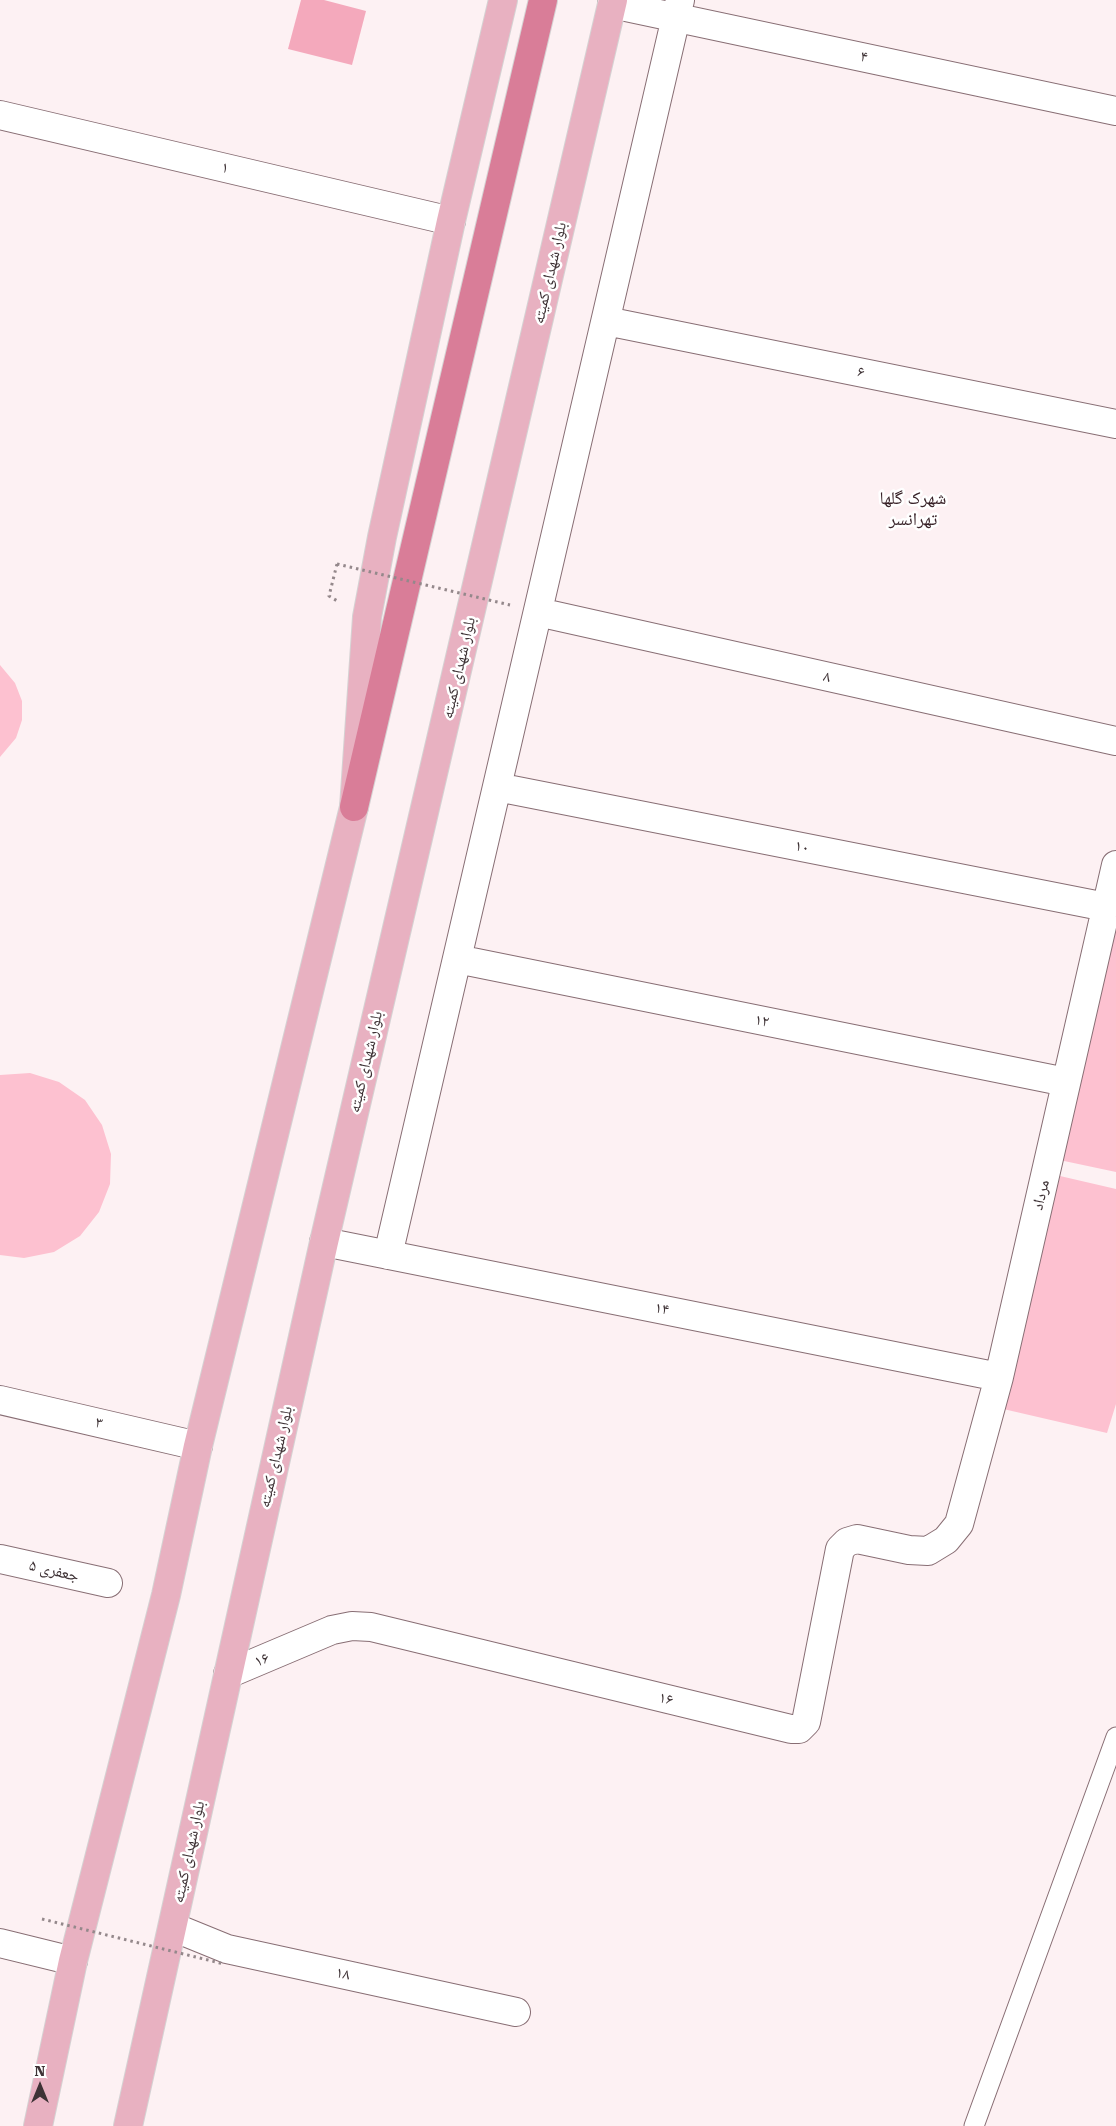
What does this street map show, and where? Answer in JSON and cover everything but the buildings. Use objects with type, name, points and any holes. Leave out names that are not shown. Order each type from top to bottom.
[{"type":"highway","points":[[354,807],[543,0]]},
{"type":"main road","points":[[38,2126],[73,1961],[166,1595],[198,1446],[354,807],[367,617],[382,537],[451,221],[503,0]]},
{"type":"main road","name":"بلوار شهدای کمیته","points":[[128,2126],[324,1242],[613,2]]},
{"type":"street","name":"۴","points":[[613,2],[678,9],[1116,111]]},
{"type":"street","points":[[388,1255],[678,9]]},
{"type":"street","name":"۱","points":[[0,115],[451,221]]},
{"type":"street","name":"۶","points":[[606,321],[1116,424]]},
{"type":"street","name":"۸","points":[[538,612],[1116,742]]},
{"type":"street","name":"۱۰","points":[[497,787],[1106,907]]},
{"type":"street","name":"مرداد","points":[[959,1524],[1000,1377],[1116,865]]},
{"type":"street","name":"۱۲","points":[[457,959],[1066,1082]]},
{"type":"street","name":"۱۴","points":[[324,1242],[1000,1377]]},
{"type":"street","name":"۳","points":[[0,1400],[198,1446]]},
{"type":"street","name":"۱۶","points":[[228,1674],[332,1630],[352,1626],[371,1627],[781,1727],[799,1729],[806,1722],[840,1549],[847,1542],[857,1539],[909,1550],[928,1551],[946,1540],[959,1524]]},
{"type":"street","name":"جعفری ۵","points":[[0,1558],[108,1583]]},
{"type":"street","name":"۱۸","points":[[173,1927],[227,1949],[516,2012]]},
{"type":"street","points":[[0,1943],[73,1961]]},
{"type":"lane","points":[[974,2126],[1116,1737]]},
{"type":"path","points":[[329,596],[337,564],[510,605]]},
{"type":"path","points":[[42,1919],[224,1964]]},
{"type":"shaded area","points":[[0,665],[15,683],[22,701],[22,720],[16,738],[0,757]]},
{"type":"shaded area","points":[[1116,882],[1116,1172],[1050,1158]]},
{"type":"shaded area","points":[[30,1073],[59,1082],[85,1100],[102,1125],[111,1154],[110,1184],[99,1212],[80,1236],[54,1252],[24,1258],[0,1255],[0,1075]]},
{"type":"shaded area","points":[[1060,1176],[1116,1189],[1116,1404],[1107,1433],[999,1408]]},
{"type":"district","name":"شهرک گلها تهرانسر","points":[[913,509]]}]
